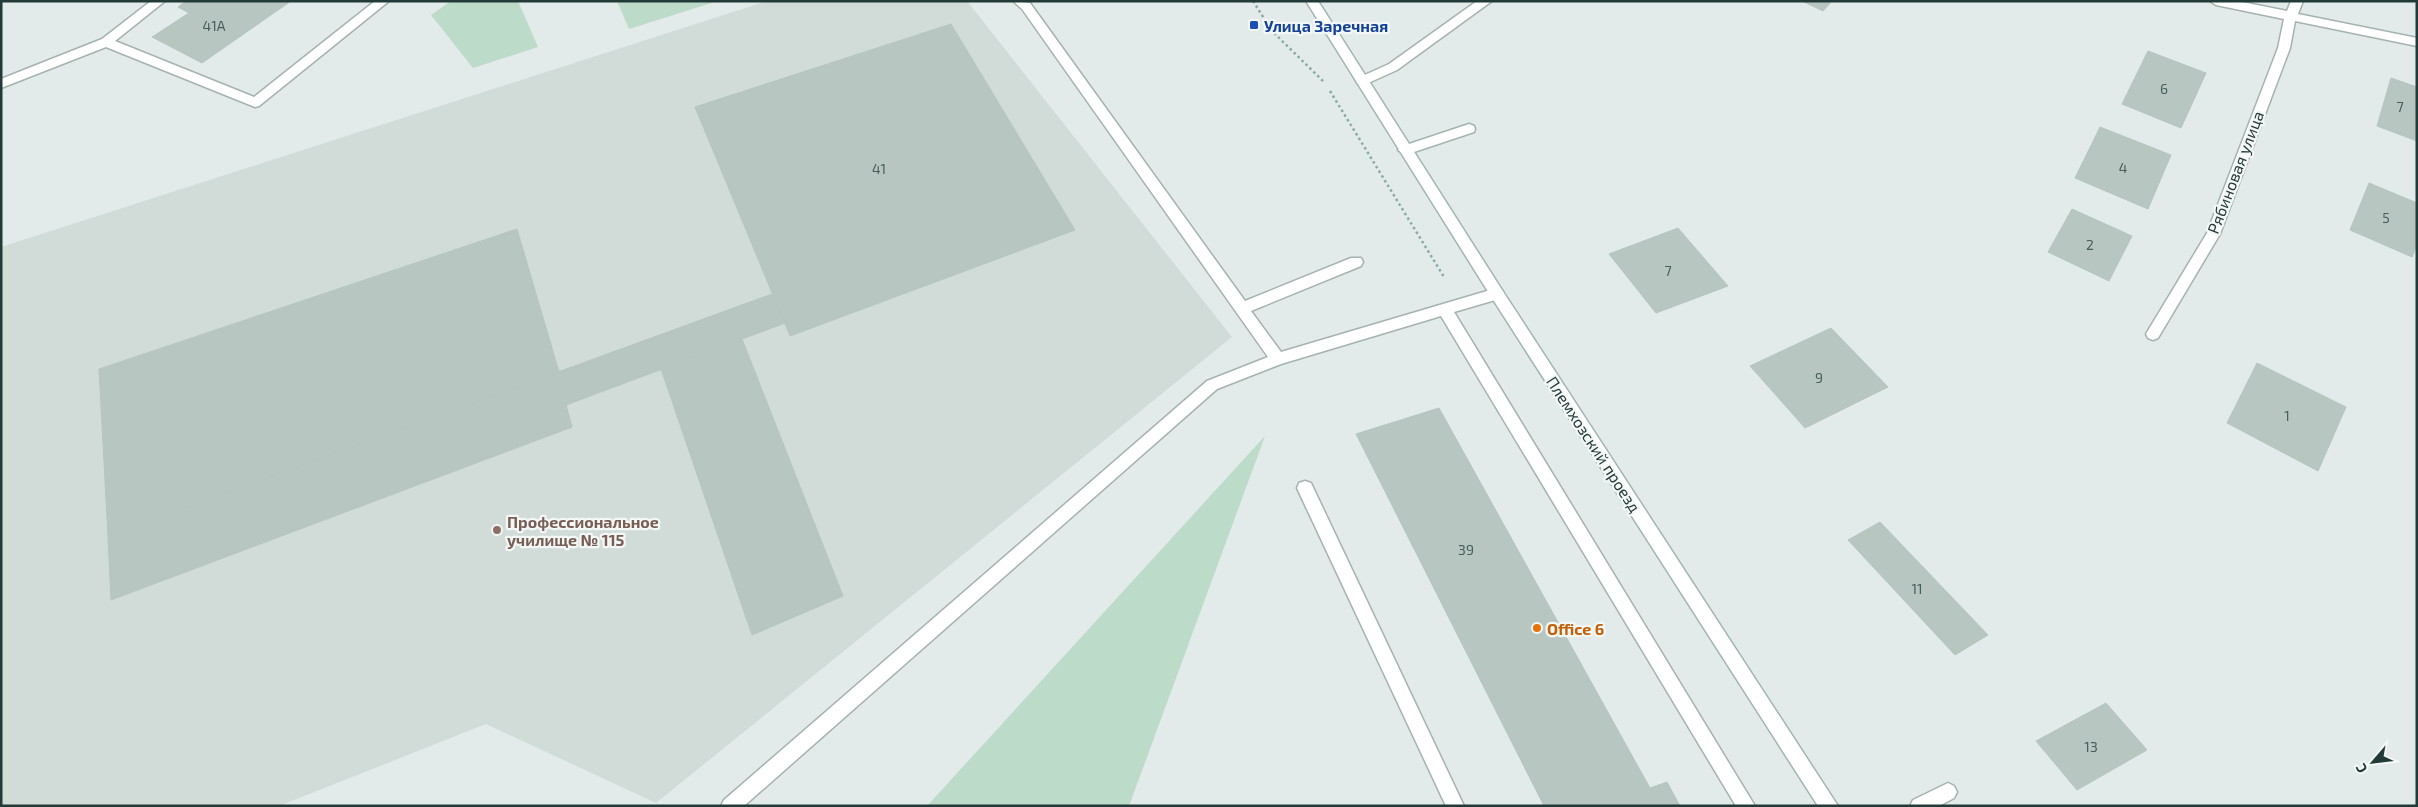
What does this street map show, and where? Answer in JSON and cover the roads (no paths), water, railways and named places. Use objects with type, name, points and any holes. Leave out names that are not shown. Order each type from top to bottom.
[{"type":"street","points":[[1,84],[106,42],[159,1]]},
{"type":"street","points":[[106,42],[255,103],[383,1]]},
{"type":"street","points":[[1019,1],[1026,6],[1278,360]]},
{"type":"street","name":"Племхозский проезд","points":[[1312,1],[1497,294],[1829,806]]},
{"type":"street","points":[[1362,81],[1393,67],[1486,1]]},
{"type":"street","points":[[2216,1],[2290,18],[2417,42]]},
{"type":"street","name":"Рябиновая улица","points":[[2152,334],[2212,234],[2284,48],[2290,18],[2297,1]]},
{"type":"street","points":[[1405,150],[1469,129]]},
{"type":"street","points":[[1241,308],[1356,262]]},
{"type":"street","points":[[730,806],[1212,385],[1278,360],[1497,294]]},
{"type":"street","points":[[1445,310],[1746,806]]},
{"type":"street","points":[[1305,488],[1455,806]]},
{"type":"street","points":[[1918,806],[1948,792]]},
{"type":"place","name":"Улица Заречная","points":[[1254,25]]},
{"type":"place","name":"Профессиональное училище № 115","points":[[497,530]]},
{"type":"place","name":"Office 6","points":[[1537,628]]}]
